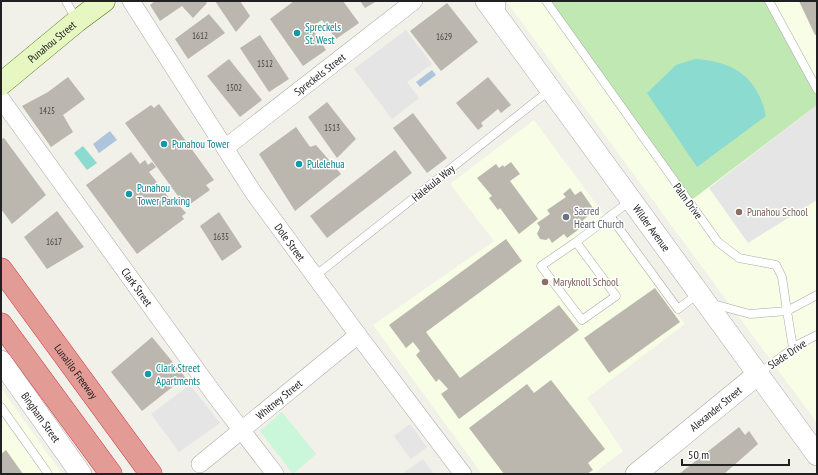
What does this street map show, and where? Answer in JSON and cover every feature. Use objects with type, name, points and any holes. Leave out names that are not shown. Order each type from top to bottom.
[{"type":"highway","name":"Lunalilo Freeway","points":[[1,269],[151,474]]},
{"type":"highway","points":[[1,324],[111,474]]},
{"type":"main road","name":"Punahou Street","points":[[1,84],[77,21],[104,1]]},
{"type":"street","name":"Dole Street","points":[[131,1],[253,192],[463,474]]},
{"type":"street","name":"Spreckels Street","points":[[225,148],[358,47],[414,1]]},
{"type":"street","name":"Wilder Avenue","points":[[486,1],[817,455]]},
{"type":"street","name":"Clark Street","points":[[1,100],[214,394],[275,474]]},
{"type":"street","name":"Whitney Street","points":[[200,464],[358,335]]},
{"type":"street","name":"Bingham Street","points":[[1,361],[81,474]]},
{"type":"street","name":"Alexander Street","points":[[636,474],[758,374]]},
{"type":"lane","points":[[66,1],[77,21]]},
{"type":"lane","points":[[501,1],[502,23]]},
{"type":"lane","name":"Palm Drive","points":[[546,1],[718,242],[739,258],[776,265],[782,277],[787,311]]},
{"type":"lane","points":[[769,1],[817,89]]},
{"type":"lane","name":"Halekula Way","points":[[316,276],[550,90]]},
{"type":"lane","points":[[576,242],[616,296],[582,320],[541,266],[576,242],[631,200]]},
{"type":"lane","points":[[610,216],[678,309],[702,297],[750,314],[787,311],[817,295]]},
{"type":"lane","points":[[787,311],[793,348]]},
{"type":"lane","name":"Slade Drive","points":[[758,374],[793,348],[817,334]]},
{"type":"lane","points":[[2,407],[47,472]]},
{"type":"shaded area","name":"Punahou School","points":[[506,1],[817,1],[817,423]]},
{"type":"shaded area","points":[[406,30],[432,64],[407,82],[419,98],[392,119],[354,69]]},
{"type":"shaded area","points":[[695,59],[721,63],[742,74],[757,91],[766,116],[697,167],[647,93],[676,65]]},
{"type":"shaded area","points":[[432,70],[436,75],[420,87],[416,82]]},
{"type":"shaded area","points":[[817,105],[817,200],[748,243],[709,188]]},
{"type":"shaded area","name":"Maryknoll School","points":[[534,120],[685,324],[587,398],[623,451],[593,474],[482,474],[373,325],[494,241],[450,184]]},
{"type":"shaded area","points":[[110,131],[117,140],[99,153],[93,144]]},
{"type":"shaded area","points":[[83,146],[97,163],[87,170],[74,153]]},
{"type":"shaded area","points":[[190,385],[220,423],[179,452],[151,414]]},
{"type":"shaded area","points":[[1,388],[62,474],[1,474]]},
{"type":"shaded area","points":[[410,424],[427,447],[411,459],[394,436]]},
{"type":"shaded area","points":[[423,459],[434,474],[402,474]]},
{"type":"green space","points":[[546,1],[769,1],[817,89],[817,105],[689,202]]},
{"type":"green space","points":[[282,412],[316,454],[293,474],[260,431]]},
{"type":"building","points":[[155,1],[205,1],[207,3],[193,18],[182,6],[160,21],[150,5]]},
{"type":"building","points":[[215,1],[240,1],[250,16],[236,32]]},
{"type":"building","name":"Spreckels St. West","points":[[294,1],[343,1],[359,23],[336,39],[322,20],[311,27],[326,50],[303,66],[270,19]]},
{"type":"building","points":[[360,1],[377,1],[365,8]]},
{"type":"building","points":[[799,1],[817,1],[817,34],[815,35]]},
{"type":"building","points":[[447,3],[478,42],[441,71],[410,31]]},
{"type":"building","points":[[209,14],[225,33],[188,59],[175,39]]},
{"type":"building","points":[[260,35],[289,79],[269,92],[240,48]]},
{"type":"building","points":[[229,59],[262,100],[240,117],[207,76]]},
{"type":"building","points":[[68,77],[85,99],[63,115],[73,132],[51,147],[22,106],[48,92]]},
{"type":"building","points":[[488,77],[511,105],[501,113],[498,109],[481,123],[483,126],[478,130],[456,103]]},
{"type":"building","points":[[327,102],[356,139],[337,158],[308,117]]},
{"type":"building","name":"Punahou Tower","points":[[159,104],[214,180],[206,185],[210,190],[186,207],[125,123],[151,105],[154,108]]},
{"type":"building","points":[[413,113],[447,158],[427,173],[393,128]]},
{"type":"building","name":"Pulelehua","points":[[296,127],[310,147],[316,145],[341,174],[295,211],[259,154]]},
{"type":"building","points":[[4,138],[46,195],[12,224],[1,209],[1,139]]},
{"type":"building","points":[[395,150],[412,173],[327,238],[310,216]]},
{"type":"building","name":"Punahou Tower Parking","points":[[131,152],[140,164],[145,160],[148,165],[152,162],[156,167],[149,172],[175,206],[178,204],[186,213],[182,216],[184,219],[137,254],[86,185]]},
{"type":"building","points":[[511,162],[520,174],[510,181],[538,219],[519,234],[500,208],[498,210],[489,198],[492,196],[477,178],[496,164],[499,168],[503,165],[504,167]]},
{"type":"building","name":"Sacred Heart Church","points":[[570,188],[575,195],[581,191],[595,211],[583,220],[586,224],[567,238],[564,234],[552,243],[549,238],[546,240],[540,239],[537,234],[540,227],[537,223],[550,214],[547,210],[566,197],[563,194]]},
{"type":"building","points":[[57,211],[84,247],[47,269],[24,237]]},
{"type":"building","points":[[219,212],[242,247],[222,261],[200,226]]},
{"type":"building","points":[[506,239],[522,261],[426,332],[460,378],[559,305],[579,330],[459,419],[441,394],[448,389],[439,379],[436,382],[416,355],[420,351],[413,342],[406,348],[389,325]]},
{"type":"building","points":[[655,288],[680,322],[609,373],[584,338]]},
{"type":"building","name":"Clark Street Apartments","points":[[152,337],[185,377],[142,411],[111,372]]},
{"type":"building","points":[[551,380],[605,449],[588,463],[593,470],[587,474],[504,474],[469,428],[527,384],[534,393]]},
{"type":"building","points":[[739,427],[745,435],[749,431],[758,444],[724,474],[679,474]]},
{"type":"building","points":[[6,450],[23,474],[1,474],[1,454]]},
{"type":"place","name":"Spreckels St. West","points":[[297,33]]},
{"type":"place","name":"Punahou Tower","points":[[164,144]]},
{"type":"place","name":"Pulelehua","points":[[299,164]]},
{"type":"place","name":"Punahou Tower Parking","points":[[129,194]]},
{"type":"place","name":"Punahou School","points":[[739,212]]},
{"type":"place","name":"Sacred Heart Church","points":[[566,217]]},
{"type":"place","name":"Maryknoll School","points":[[545,282]]},
{"type":"place","name":"Clark Street Apartments","points":[[148,374]]}]
